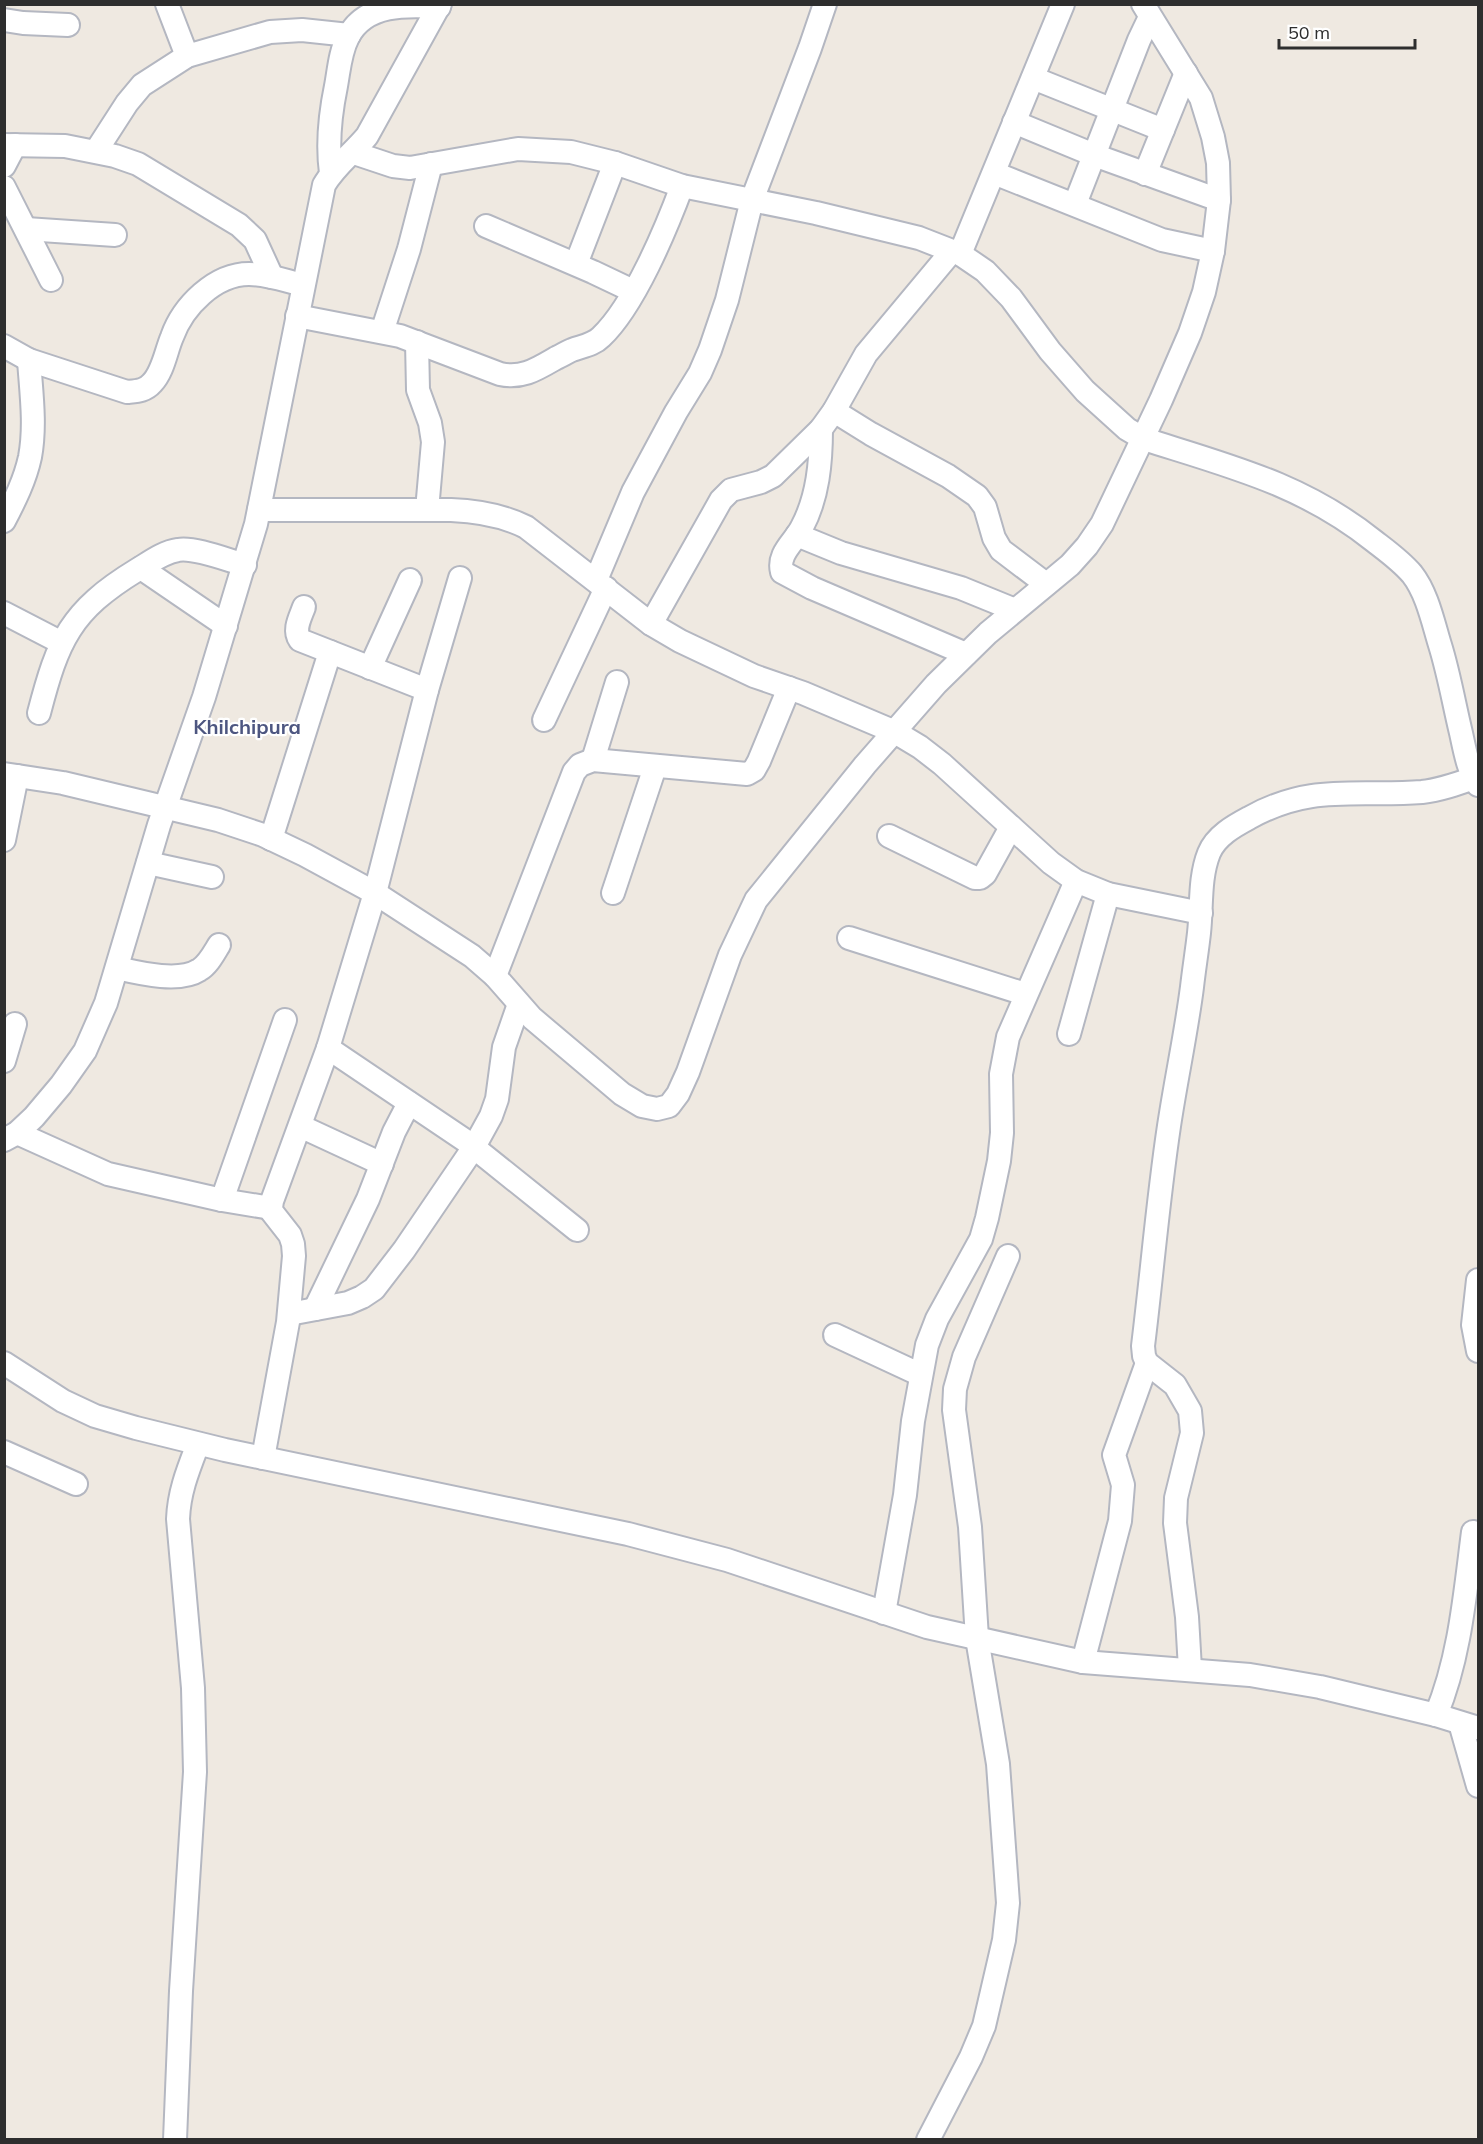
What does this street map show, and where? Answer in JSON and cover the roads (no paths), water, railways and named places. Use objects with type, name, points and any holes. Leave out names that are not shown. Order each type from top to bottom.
[{"type":"street","points":[[167,4],[187,56]]},
{"type":"street","points":[[271,1208],[222,1200],[108,1174],[11,1136],[34,1117],[60,1085],[85,1051],[104,1011],[165,807],[204,697],[245,566],[259,510],[324,185],[331,173],[354,153],[377,119],[440,6],[405,4],[381,9],[362,21],[348,35],[341,55],[333,101],[328,148],[331,173]]},
{"type":"street","points":[[544,720],[601,584],[633,492],[675,412],[700,373],[710,350],[727,300],[752,200],[825,4]]},
{"type":"street","points":[[651,624],[721,500],[730,490],[761,482],[773,476],[828,420],[866,354],[956,253],[994,173],[1063,4]]},
{"type":"street","points":[[4,840],[11,775],[63,783],[218,820],[271,839],[375,893],[472,956],[495,976],[519,1004],[556,1039],[622,1094],[642,1106],[657,1109],[669,1106],[678,1094],[688,1072],[730,955],[756,900],[936,684],[1015,610],[1070,565],[1097,532],[1144,439],[1190,333],[1204,292],[1213,251],[1219,200],[1218,163],[1214,137],[1200,98],[1146,11]]},
{"type":"street","points":[[1075,204],[1139,40],[1146,11]]},
{"type":"street","points":[[4,20],[68,25]]},
{"type":"street","points":[[96,151],[127,103],[142,85],[187,56],[270,32],[302,30],[348,35]]},
{"type":"street","points":[[1146,174],[1186,73]]},
{"type":"street","points":[[1033,78],[1163,130]]},
{"type":"street","points":[[1014,122],[1094,155],[1219,200]]},
{"type":"street","points":[[4,166],[10,145],[65,146],[96,151],[138,164],[239,225],[255,240],[272,277]]},
{"type":"street","points":[[354,153],[393,166],[410,168],[518,149],[542,148],[572,152],[682,186],[880,227],[919,238],[956,253],[985,271],[1011,298],[1050,351],[1084,391],[1126,429],[1144,439],[1259,476],[1323,505],[1359,528],[1404,566],[1417,582],[1441,648],[1466,755],[1476,782],[1421,792],[1321,794],[1296,799],[1250,817],[1227,832],[1210,850],[1202,881],[1201,913],[1189,1010],[1164,1164],[1143,1346],[1147,1363],[1179,1391],[1190,1411],[1192,1423],[1192,1433],[1176,1498],[1175,1523],[1187,1617],[1190,1669]]},
{"type":"street","points":[[382,332],[409,249],[431,164]]},
{"type":"street","points":[[576,264],[615,164]]},
{"type":"street","points":[[994,173],[1162,240],[1213,251]]},
{"type":"street","points":[[297,316],[382,332],[417,342],[500,374],[511,377],[521,376],[571,350],[592,344],[602,337],[633,291],[668,223],[682,186]]},
{"type":"street","points":[[4,187],[51,280]]},
{"type":"street","points":[[486,226],[633,291]]},
{"type":"street","points":[[26,230],[115,235]]},
{"type":"street","points":[[4,346],[29,360],[127,392],[140,391],[153,383],[179,320],[208,289],[228,278],[249,274],[303,285]]},
{"type":"street","points":[[417,342],[418,390],[430,423],[433,442],[427,510]]},
{"type":"street","points":[[4,521],[20,489],[30,456],[32,411],[29,360]]},
{"type":"street","points":[[828,420],[811,507],[797,535],[789,543],[780,566],[782,572],[788,577],[966,654]]},
{"type":"street","points":[[828,420],[871,434],[948,476],[977,496],[985,507],[994,538],[1001,550],[1046,584]]},
{"type":"street","points":[[259,510],[471,511],[512,520],[526,527],[651,624],[719,661],[895,732],[942,764],[1056,868],[1076,881],[1108,894],[1201,913]]},
{"type":"street","points":[[797,535],[841,553],[961,588],[1015,610]]},
{"type":"street","points":[[39,713],[49,676],[62,642],[79,616],[112,585],[167,553],[186,550],[245,566]]},
{"type":"street","points":[[141,568],[226,626]]},
{"type":"street","points":[[263,1458],[289,1314],[293,1244],[290,1235],[277,1220],[271,1208],[274,1192],[328,1048],[375,893],[427,690],[460,578]]},
{"type":"street","points":[[370,668],[410,580]]},
{"type":"street","points":[[304,607],[296,635],[300,640],[427,690]]},
{"type":"street","points":[[4,613],[62,642]]},
{"type":"street","points":[[271,839],[330,652]]},
{"type":"street","points":[[593,760],[616,682]]},
{"type":"street","points":[[495,976],[574,772],[580,765],[593,760],[723,774],[747,774],[754,770],[789,688]]},
{"type":"street","points":[[613,893],[655,767]]},
{"type":"street","points":[[889,836],[975,878],[980,878],[986,874],[1011,827]]},
{"type":"street","points":[[148,863],[212,877]]},
{"type":"street","points":[[884,1613],[905,1495],[913,1421],[927,1346],[937,1319],[973,1255],[987,1218],[999,1161],[1002,1133],[1001,1074],[1008,1037],[1076,881]]},
{"type":"street","points":[[1069,1034],[1108,894]]},
{"type":"street","points":[[849,938],[1025,994]]},
{"type":"street","points":[[117,968],[163,976],[192,974],[201,969],[219,945]]},
{"type":"street","points":[[289,1314],[348,1303],[362,1297],[374,1289],[404,1250],[474,1148],[491,1116],[497,1099],[504,1047],[519,1004]]},
{"type":"street","points":[[222,1200],[285,1020]]},
{"type":"street","points":[[4,1061],[15,1024]]},
{"type":"street","points":[[328,1048],[474,1148],[578,1230]]},
{"type":"street","points":[[315,1309],[409,1103]]},
{"type":"street","points":[[300,1126],[382,1164]]},
{"type":"street","points":[[928,2139],[971,2057],[984,2026],[1004,1940],[1008,1903],[998,1764],[976,1638],[970,1527],[954,1410],[955,1389],[964,1357],[1008,1256]]},
{"type":"street","points":[[1479,1280],[1473,1325],[1479,1352]]},
{"type":"street","points":[[835,1335],[921,1375]]},
{"type":"street","points":[[4,1363],[63,1401],[95,1416],[198,1444],[628,1534],[727,1560],[927,1627],[1083,1662],[1250,1675],[1320,1687],[1436,1715],[1469,1726],[1479,1786]]},
{"type":"street","points":[[1083,1662],[1120,1521],[1123,1485],[1114,1455],[1147,1363]]},
{"type":"street","points":[[175,2139],[181,1992],[195,1772],[193,1688],[178,1519],[183,1480],[198,1444]]},
{"type":"street","points":[[4,1452],[76,1484]]},
{"type":"street","points":[[1436,1715],[1457,1650],[1473,1532]]},
{"type":"district","name":"Khilchipura","points":[[247,727]]}]
